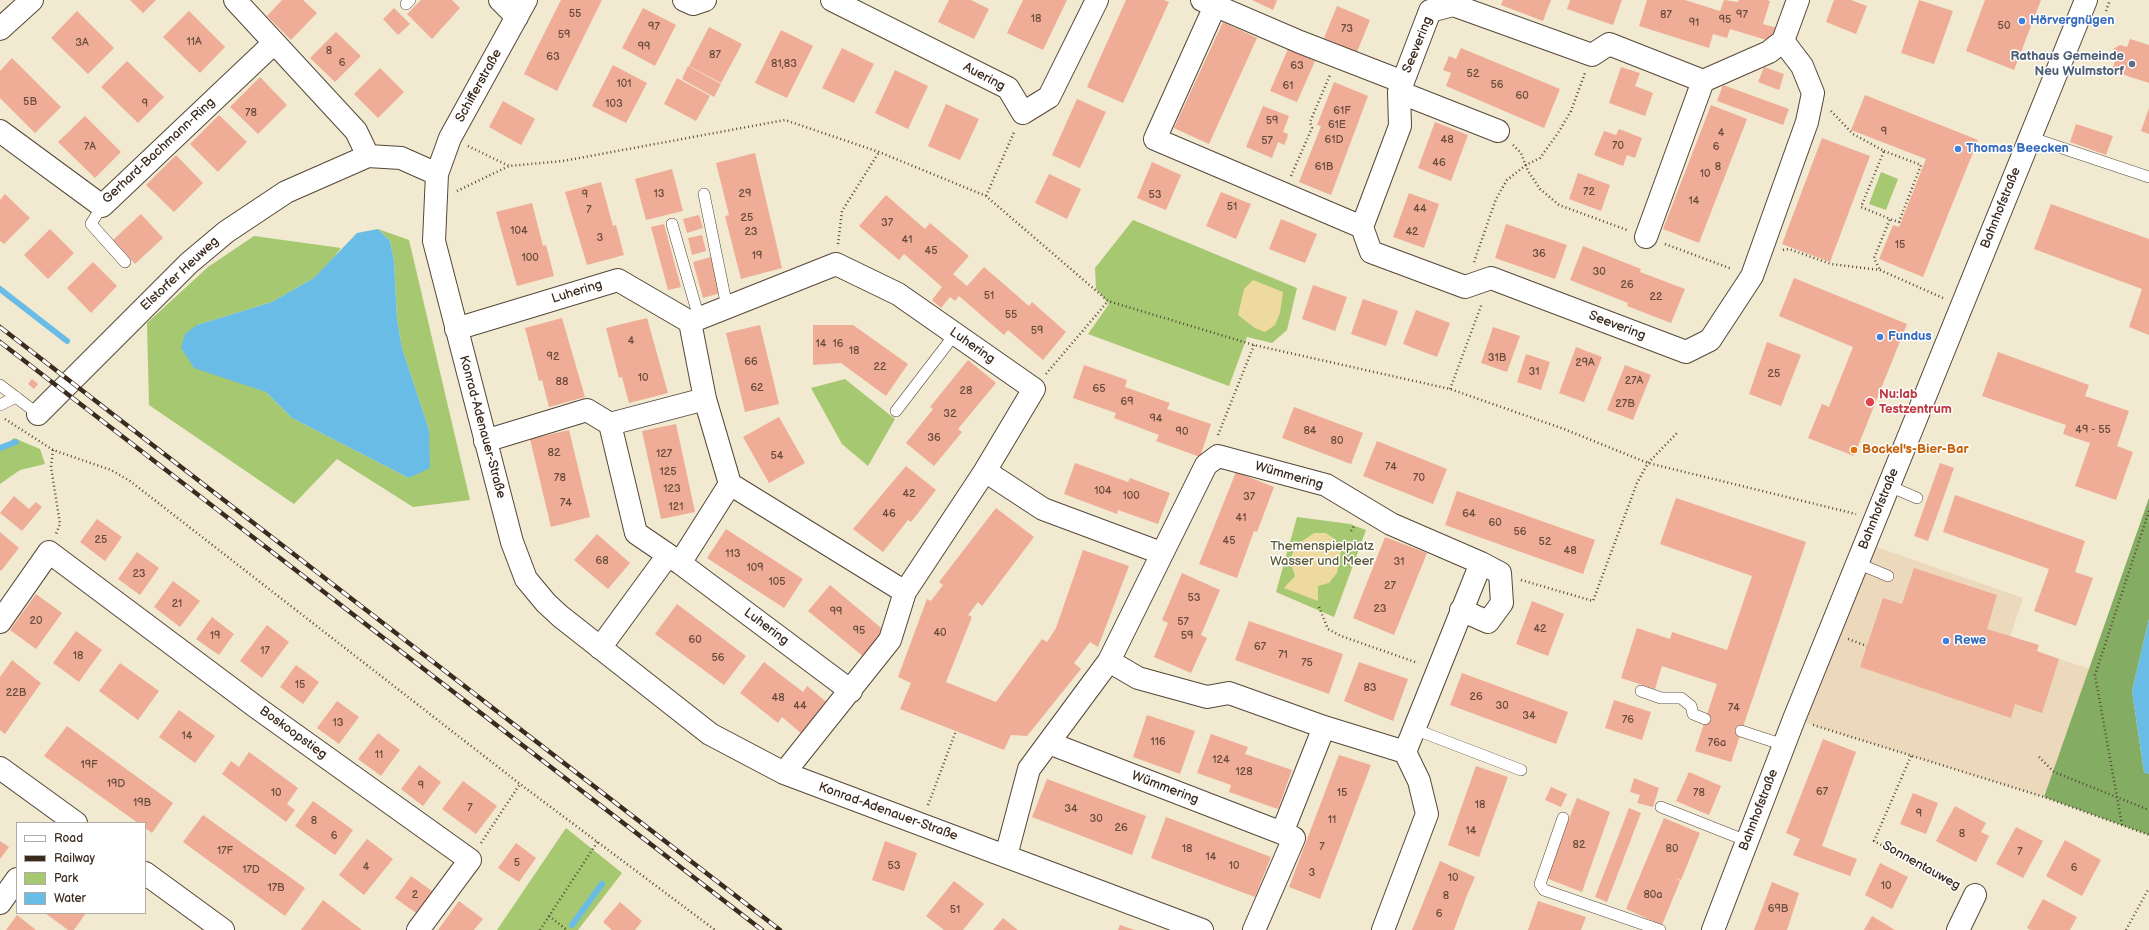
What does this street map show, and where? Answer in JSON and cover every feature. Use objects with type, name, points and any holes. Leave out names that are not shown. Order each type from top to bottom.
[{"type":"street","points":[[0,29],[32,0]]},
{"type":"street","points":[[235,0],[356,131],[368,156]]},
{"type":"street","points":[[500,0],[521,8]]},
{"type":"street","points":[[684,0],[693,4],[705,0]]},
{"type":"street","name":"Auering","points":[[832,0],[1008,88],[1023,113]]},
{"type":"street","points":[[1023,113],[1049,97],[1097,0]]},
{"type":"street","points":[[1592,55],[1609,44],[1702,81],[1769,52],[1783,42],[1798,0]]},
{"type":"street","name":"Bahnhofstraße","points":[[1713,930],[1794,719],[2029,137],[2086,0]]},
{"type":"street","points":[[1208,3],[1155,139],[1362,227],[1371,252],[1465,287],[1491,278]]},
{"type":"street","name":"Seevering","points":[[1208,3],[1300,42],[1338,56],[1401,87],[1498,131]]},
{"type":"street","name":"Seevering","points":[[1362,227],[1400,126],[1401,87],[1430,11],[1453,5],[1592,55]]},
{"type":"street","name":"Schifferstraße","points":[[437,174],[450,138],[521,8]]},
{"type":"street","points":[[1783,42],[1802,66],[1813,93]]},
{"type":"street","name":"Gerhard-Bachmann-Ring","points":[[0,131],[102,206],[274,43]]},
{"type":"street","points":[[1646,237],[1702,81]]},
{"type":"street","name":"Seevering","points":[[1491,278],[1686,352],[1710,340],[1727,317],[1752,276],[1807,122],[1813,93]]},
{"type":"street","name":"Elstorfer Heuweg","points":[[38,414],[189,263],[226,232],[286,192],[368,156],[401,158],[437,174]]},
{"type":"street","name":"Konrad-Adenauer-Straße","points":[[437,174],[434,241],[456,329],[512,542],[526,579],[546,603],[600,648],[710,734],[784,773],[1202,930]]},
{"type":"street","points":[[836,264],[695,320],[705,399],[730,484],[906,592]]},
{"type":"street","name":"Luhering","points":[[836,264],[898,294],[1034,389]]},
{"type":"street","name":"Luhering","points":[[456,329],[618,280],[695,320]]},
{"type":"street","points":[[784,773],[890,640],[906,592],[985,471],[1034,389]]},
{"type":"street","points":[[485,441],[587,410],[610,424],[705,399]]},
{"type":"street","name":"Luhering","points":[[610,424],[636,533],[674,559],[850,691]]},
{"type":"street","name":"Wümmering","points":[[1006,856],[1030,769],[1109,662],[1161,553],[1206,465],[1218,456],[1326,485],[1391,524],[1490,568]]},
{"type":"street","points":[[985,471],[1043,509],[1161,553]]},
{"type":"street","points":[[600,648],[674,559],[730,484]]},
{"type":"street","points":[[0,622],[49,552]]},
{"type":"street","name":"Boskoopstieg","points":[[49,552],[256,707],[470,860]]},
{"type":"street","points":[[1461,610],[1488,622],[1502,603],[1490,568]]},
{"type":"street","points":[[1384,930],[1427,814],[1419,781],[1406,752],[1461,610],[1490,568]]},
{"type":"street","points":[[1109,662],[1138,678],[1207,697],[1229,693],[1324,727],[1406,752]]},
{"type":"street","points":[[1254,930],[1294,838],[1282,833],[1324,727]]},
{"type":"street","name":"Wümmering","points":[[1048,743],[1282,833]]},
{"type":"street","points":[[0,768],[66,820]]},
{"type":"street","points":[[418,930],[470,860]]},
{"type":"street","points":[[146,875],[211,927]]},
{"type":"street","points":[[0,903],[16,881]]},
{"type":"street","name":"Sonnentauweg","points":[[1958,930],[1975,895]]},
{"type":"lane","points":[[2029,137],[2149,177]]},
{"type":"lane","points":[[704,194],[727,306]]},
{"type":"lane","points":[[102,206],[91,224],[125,262]]},
{"type":"lane","points":[[672,224],[695,320]]},
{"type":"lane","points":[[896,411],[955,334]]},
{"type":"lane","points":[[0,385],[38,414]]},
{"type":"lane","points":[[0,405],[16,397]]},
{"type":"lane","points":[[1889,486],[1917,498]]},
{"type":"lane","points":[[1857,563],[1888,576]]},
{"type":"lane","points":[[1642,691],[1660,698],[1681,698],[1691,706],[1693,714],[1705,719]]},
{"type":"lane","points":[[1414,729],[1521,770]]},
{"type":"lane","points":[[1741,731],[1784,745]]},
{"type":"lane","points":[[1661,807],[1747,841]]},
{"type":"lane","points":[[1563,818],[1540,884],[1544,890],[1660,930]]},
{"type":"path","points":[[1465,287],[1496,199],[1507,180],[1526,165],[1540,158],[1558,133],[1571,111],[1592,55]]},
{"type":"path","points":[[1284,194],[1312,128],[1310,122],[1338,56]]},
{"type":"path","points":[[1813,93],[1853,134],[1884,151],[1921,166],[1898,222],[1861,207],[1884,151]]},
{"type":"path","points":[[986,196],[1023,113]]},
{"type":"path","points":[[452,194],[509,166],[563,161],[785,120],[879,152],[986,196],[1108,301],[1254,345],[1450,389],[1564,429],[1648,463],[1858,514]]},
{"type":"path","points":[[1498,131],[1521,152],[1526,165],[1540,189],[1559,205]]},
{"type":"path","points":[[450,138],[509,166]]},
{"type":"path","points":[[836,264],[842,211],[879,152]]},
{"type":"path","points":[[1880,270],[1874,258],[1890,219]]},
{"type":"path","points":[[1760,252],[1789,249],[1831,264],[1880,270],[1961,307]]},
{"type":"path","points":[[1450,389],[1491,278]]},
{"type":"path","points":[[1034,389],[1108,301]]},
{"type":"path","points":[[1217,437],[1254,345]]},
{"type":"path","points":[[0,415],[53,450],[111,470],[130,481],[520,784],[715,930]]},
{"type":"path","points":[[1490,568],[1593,601],[1638,483],[1648,463],[1677,433]]},
{"type":"path","points":[[49,552],[60,524],[51,467],[53,450]]},
{"type":"path","points":[[2122,825],[2095,675],[2149,511]]},
{"type":"path","points":[[1319,607],[1328,629],[1340,636],[1437,670]]},
{"type":"path","points":[[1794,719],[2044,797],[2149,835]]},
{"type":"path","points":[[927,808],[956,731]]},
{"type":"path","name":"Sonnentauweg","points":[[1911,756],[1874,841],[1975,895]]},
{"type":"path","points":[[2039,757],[2054,772],[2149,810]]},
{"type":"path","points":[[470,860],[520,784]]},
{"type":"path","points":[[540,930],[598,841]]},
{"type":"path","points":[[2126,930],[2149,888]]},
{"type":"path","points":[[549,916],[568,930]]},
{"type":"shaded area","points":[[1865,543],[2023,598],[2010,636],[2037,652],[2090,669],[2044,797],[1794,719]]},
{"type":"green space","points":[[1881,172],[1898,179],[1886,210],[1869,204]]},
{"type":"green space","points":[[1133,220],[1297,288],[1287,330],[1272,343],[1247,337],[1229,386],[1088,334],[1109,304],[1096,289],[1095,268]]},
{"type":"green space","points":[[378,229],[409,240],[470,500],[413,507],[337,459],[294,504],[149,405],[147,323],[208,267],[254,236],[341,248],[327,266],[314,278],[272,302],[197,325],[250,386],[266,392],[292,418],[409,478],[429,430],[402,348],[397,319],[394,261],[390,241]]},
{"type":"green space","points":[[845,379],[895,419],[868,466],[842,444],[811,388]]},
{"type":"green space","points":[[14,438],[40,449],[45,464],[20,470],[0,484],[0,449]]},
{"type":"green space","points":[[2149,498],[2149,619],[2132,691],[2144,772],[2149,774],[2149,835],[2044,797]]},
{"type":"green space","name":"Themenspielplatz Wasser und Meer","points":[[1297,517],[1350,524],[1366,530],[1334,617],[1276,592]]},
{"type":"green space","points":[[566,828],[622,873],[578,930],[497,930]]},
{"type":"sand","points":[[1253,280],[1283,292],[1280,313],[1275,325],[1265,332],[1255,328],[1238,315],[1244,289]]},
{"type":"sand","points":[[1314,533],[1326,533],[1336,540],[1335,549],[1341,552],[1337,573],[1329,583],[1318,586],[1318,601],[1284,588],[1295,576],[1292,567],[1292,554],[1301,542]]},
{"type":"water","points":[[378,229],[390,241],[394,261],[397,319],[402,348],[429,430],[430,468],[409,478],[292,418],[266,392],[194,368],[181,348],[185,334],[197,325],[272,302],[314,278],[357,233]]},
{"type":"water","points":[[2149,619],[2149,774],[2144,772],[2132,691]]},
{"type":"building","points":[[130,0],[156,0],[143,13]]},
{"type":"building","points":[[282,0],[303,0],[317,13],[291,40],[267,16]]},
{"type":"building","points":[[421,0],[452,0],[460,8],[432,39],[407,14]]},
{"type":"building","points":[[561,0],[602,0],[557,91],[524,74]]},
{"type":"building","points":[[949,0],[971,0],[989,9],[974,39],[938,22]]},
{"type":"building","points":[[1023,0],[1067,0],[1043,50],[1007,33]]},
{"type":"building","points":[[1126,0],[1164,0],[1169,2],[1123,103],[1087,87]]},
{"type":"building","points":[[1252,0],[1277,0],[1273,10]]},
{"type":"building","points":[[1503,0],[1551,0],[1543,21],[1501,5]]},
{"type":"building","points":[[1570,0],[1622,0],[1613,25],[1567,9]]},
{"type":"building","points":[[1647,0],[1685,0],[1720,11],[1724,0],[1738,2],[1739,0],[1767,0],[1770,1],[1763,24],[1777,28],[1773,42],[1730,29],[1727,38],[1713,34],[1709,48],[1639,26]]},
{"type":"building","points":[[1834,0],[1851,0],[1867,6],[1856,34],[1826,22]]},
{"type":"building","points":[[1919,0],[1953,11],[1934,64],[1901,53]]},
{"type":"building","points":[[1985,0],[2041,0],[2014,70],[1966,51]]},
{"type":"building","points":[[1337,6],[1370,20],[1357,52],[1324,38]]},
{"type":"building","points":[[394,8],[410,24],[398,35],[383,19]]},
{"type":"building","points":[[643,8],[676,25],[655,66],[622,48]]},
{"type":"building","points":[[77,11],[114,48],[88,74],[51,38]]},
{"type":"building","points":[[189,11],[225,47],[200,73],[163,37]]},
{"type":"building","points":[[1223,22],[1257,38],[1209,144],[1174,128]]},
{"type":"building","points":[[709,27],[742,44],[721,83],[689,66]]},
{"type":"building","points":[[781,30],[813,46],[787,98],[755,83]]},
{"type":"building","points":[[336,32],[361,56],[335,82],[310,58]]},
{"type":"building","name":"Rathaus Gemeinde Neu Wulmstorf","points":[[2130,39],[2149,45],[2149,83],[2112,71],[2116,57],[2113,49],[2120,45],[2127,47]]},
{"type":"building","points":[[842,48],[874,64],[854,103],[822,88]]},
{"type":"building","points":[[1461,48],[1560,89],[1544,128],[1446,86],[1451,73],[1443,70],[1449,56],[1456,59]]},
{"type":"building","points":[[1288,49],[1315,61],[1297,102],[1270,91]]},
{"type":"building","points":[[12,58],[61,107],[35,133],[0,98],[0,71]]},
{"type":"building","points":[[127,61],[164,97],[138,123],[101,87]]},
{"type":"building","points":[[613,65],[647,83],[626,123],[592,106]]},
{"type":"building","points":[[688,66],[721,84],[714,97],[682,79]]},
{"type":"building","points":[[1621,67],[1640,73],[1635,86],[1653,93],[1645,116],[1609,103]]},
{"type":"building","points":[[1764,67],[1784,74],[1779,90],[1758,82]]},
{"type":"building","points":[[380,68],[404,92],[378,118],[354,94]]},
{"type":"building","points":[[895,70],[928,86],[908,129],[875,113]]},
{"type":"building","points":[[260,77],[287,105],[258,134],[230,107]]},
{"type":"building","points":[[677,78],[710,96],[696,121],[664,104]]},
{"type":"building","points":[[1334,82],[1368,96],[1331,195],[1299,182],[1321,126],[1317,125]]},
{"type":"building","points":[[1723,85],[1789,109],[1783,125],[1717,101]]},
{"type":"building","points":[[1865,95],[1978,140],[1923,277],[1879,259],[1893,225],[1899,227],[1926,159],[1851,130]]},
{"type":"building","points":[[1077,99],[1106,112],[1080,168],[1052,155]]},
{"type":"building","points":[[503,101],[535,119],[521,145],[489,127]]},
{"type":"building","points":[[946,104],[979,119],[960,160],[928,146]]},
{"type":"building","points":[[1711,105],[1747,119],[1699,243],[1663,229]]},
{"type":"building","points":[[1263,106],[1289,116],[1283,132],[1288,134],[1287,139],[1284,145],[1278,142],[1272,158],[1246,147]]},
{"type":"building","name":"Rathaus Gemeinde Neu Wulmstorf","points":[[2149,108],[2149,134],[2141,131]]},
{"type":"building","points":[[219,115],[247,142],[218,172],[190,144]]},
{"type":"building","points":[[85,116],[121,152],[95,178],[58,142]]},
{"type":"building","points":[[1435,122],[1468,135],[1451,181],[1418,168]]},
{"type":"building","points":[[2076,124],[2113,136],[2106,155],[2070,142]]},
{"type":"building","points":[[1619,129],[1642,138],[1635,158],[1627,155],[1623,166],[1594,155],[1604,131],[1616,135]]},
{"type":"building","points":[[1822,138],[1870,156],[1830,262],[1782,244]]},
{"type":"building","points":[[755,153],[782,268],[741,279],[725,216],[729,215],[716,163]]},
{"type":"building","points":[[176,155],[203,183],[174,212],[146,185]]},
{"type":"building","points":[[1152,162],[1181,175],[1166,210],[1137,198]]},
{"type":"building","points":[[672,169],[683,211],[646,220],[635,179]]},
{"type":"building","points":[[1578,173],[1610,185],[1601,211],[1569,199]]},
{"type":"building","points":[[1049,174],[1081,189],[1067,219],[1035,203]]},
{"type":"building","points":[[601,182],[613,226],[616,225],[624,255],[587,265],[565,192]]},
{"type":"building","points":[[1221,192],[1251,204],[1236,239],[1206,226]]},
{"type":"building","points":[[1409,193],[1439,204],[1424,248],[1393,237]]},
{"type":"building","points":[[5,194],[30,218],[4,244],[0,241],[0,200]]},
{"type":"building","points":[[886,195],[925,229],[930,223],[969,256],[953,274],[967,286],[984,267],[1029,306],[1032,302],[1066,332],[1043,360],[1008,330],[1004,335],[959,296],[955,301],[950,297],[941,308],[932,300],[942,287],[904,254],[899,260],[859,226]]},
{"type":"building","points":[[532,203],[543,246],[546,245],[554,276],[517,286],[496,212]]},
{"type":"building","points":[[2051,204],[2149,239],[2149,335],[2129,327],[2142,289],[2034,249]]},
{"type":"building","points":[[141,214],[163,238],[135,264],[113,240]]},
{"type":"building","points":[[699,215],[703,228],[687,233],[683,219]]},
{"type":"building","points":[[1281,219],[1317,234],[1305,263],[1269,249]]},
{"type":"building","points":[[664,224],[681,287],[668,290],[651,227]]},
{"type":"building","points":[[1506,224],[1567,245],[1555,279],[1495,258]]},
{"type":"building","points":[[50,229],[74,253],[48,279],[24,255]]},
{"type":"building","points":[[702,235],[706,251],[692,255],[688,238]]},
{"type":"building","points":[[1583,246],[1641,269],[1640,272],[1685,289],[1671,323],[1627,306],[1628,303],[1570,280]]},
{"type":"building","points":[[711,257],[720,293],[703,298],[693,262]]},
{"type":"building","points":[[93,262],[117,286],[91,313],[67,288]]},
{"type":"building","points":[[1794,278],[1907,324],[1854,456],[1808,438],[1822,404],[1829,407],[1853,347],[1779,316]]},
{"type":"building","points":[[1313,285],[1347,297],[1335,331],[1302,319]]},
{"type":"building","points":[[1363,299],[1398,311],[1386,346],[1351,334]]},
{"type":"building","points":[[1416,310],[1450,323],[1437,357],[1403,344]]},
{"type":"building","points":[[562,318],[585,397],[549,407],[542,380],[539,381],[525,328]]},
{"type":"building","points":[[647,318],[668,393],[629,403],[622,377],[619,378],[606,328]]},
{"type":"building","points":[[760,325],[779,404],[745,412],[726,333]]},
{"type":"building","points":[[813,325],[853,325],[908,364],[886,396],[841,363],[813,365]]},
{"type":"building","points":[[1493,327],[1520,336],[1507,372],[1481,363]]},
{"type":"building","points":[[1767,342],[1801,355],[1781,406],[1749,394]]},
{"type":"building","points":[[1576,347],[1602,357],[1584,402],[1559,393]]},
{"type":"building","points":[[1998,352],[2089,385],[2085,396],[2129,411],[2117,446],[2133,452],[2116,500],[2075,486],[2090,443],[2063,434],[2066,425],[1982,396]]},
{"type":"building","points":[[1526,354],[1550,362],[1541,390],[1517,382]]},
{"type":"building","points":[[968,360],[996,383],[958,429],[962,432],[934,466],[906,443],[933,409],[930,407]]},
{"type":"building","points":[[1084,365],[1127,380],[1125,387],[1170,403],[1167,409],[1211,424],[1200,457],[1156,441],[1159,435],[1114,418],[1116,413],[1073,398]]},
{"type":"building","points":[[1625,365],[1651,375],[1633,420],[1607,410]]},
{"type":"building","points":[[32,379],[38,384],[34,389],[28,384]]},
{"type":"building","points":[[1294,407],[1363,433],[1351,464],[1282,438]]},
{"type":"building","points":[[779,417],[805,463],[769,483],[743,437]]},
{"type":"building","points":[[676,424],[695,512],[661,519],[642,431]]},
{"type":"building","points":[[569,430],[590,517],[551,527],[530,439]]},
{"type":"building","points":[[1377,441],[1447,469],[1433,504],[1363,476]]},
{"type":"building","points":[[1075,463],[1128,482],[1130,478],[1170,493],[1158,524],[1118,510],[1117,514],[1064,494]]},
{"type":"building","points":[[1940,463],[1954,468],[1928,541],[1914,536]]},
{"type":"building","points":[[906,466],[936,490],[911,522],[908,520],[883,552],[853,529]]},
{"type":"building","points":[[1236,472],[1274,487],[1257,532],[1254,531],[1237,578],[1199,564]]},
{"type":"building","points":[[1457,491],[1595,540],[1583,574],[1445,525]]},
{"type":"building","points":[[1955,495],[2085,541],[2075,572],[2093,578],[2076,626],[2034,611],[2049,569],[1943,532]]},
{"type":"building","points":[[14,496],[29,509],[36,502],[42,507],[22,531],[0,513]]},
{"type":"building","points":[[1676,498],[1806,542],[1731,762],[1695,751],[1717,684],[1662,666],[1655,689],[1621,678],[1637,628],[1670,639],[1672,632],[1727,650],[1752,576],[1660,544]]},
{"type":"building","points":[[996,508],[1034,537],[982,606],[978,602],[968,615],[972,617],[946,682],[996,702],[1042,639],[1047,642],[1056,628],[1083,550],[1129,566],[1098,647],[1090,642],[1074,663],[1081,669],[1027,736],[1011,735],[1004,750],[900,709],[911,683],[898,677],[927,599],[931,601],[943,585],[939,582]]},
{"type":"building","points":[[97,519],[122,537],[105,561],[80,542]]},
{"type":"building","points":[[726,529],[803,579],[784,608],[707,558]]},
{"type":"building","points":[[0,532],[19,548],[1,571],[0,570]]},
{"type":"building","points":[[597,534],[630,563],[608,589],[574,560]]},
{"type":"building","points":[[1385,537],[1427,553],[1394,635],[1353,618]]},
{"type":"building","points":[[137,552],[159,568],[140,595],[118,579]]},
{"type":"building","name":"Rewe","points":[[1914,568],[1997,595],[1987,629],[2039,645],[2037,651],[2059,659],[2042,713],[2015,704],[2011,718],[1860,667],[1883,598],[1902,604]]},
{"type":"building","points":[[1182,573],[1220,590],[1201,635],[1207,638],[1191,673],[1154,657],[1168,623],[1162,620]]},
{"type":"building","points":[[173,581],[200,601],[180,627],[154,607]]},
{"type":"building","points":[[830,585],[886,632],[865,658],[808,611]]},
{"type":"building","points":[[36,594],[62,613],[36,649],[10,630]]},
{"type":"building","points":[[1532,601],[1564,614],[1548,656],[1516,644]]},
{"type":"building","points":[[677,604],[746,656],[724,685],[655,634]]},
{"type":"building","points":[[212,617],[234,634],[219,655],[196,639]]},
{"type":"building","points":[[1249,621],[1343,654],[1329,694],[1235,660]]},
{"type":"building","points":[[267,625],[289,642],[262,678],[240,661]]},
{"type":"building","points":[[76,631],[102,650],[79,682],[53,663]]},
{"type":"building","points":[[12,660],[41,683],[5,734],[0,730],[0,677]]},
{"type":"building","points":[[764,662],[803,692],[807,686],[829,704],[803,735],[782,717],[778,723],[740,693]]},
{"type":"building","points":[[1359,662],[1408,679],[1393,721],[1344,701]]},
{"type":"building","points":[[120,663],[159,691],[138,720],[99,691]]},
{"type":"building","points":[[296,665],[319,682],[303,704],[280,687]]},
{"type":"building","points":[[1462,673],[1568,712],[1556,744],[1450,705]]},
{"type":"building","points":[[1614,700],[1651,712],[1642,740],[1605,728]]},
{"type":"building","points":[[337,701],[359,717],[339,744],[317,728]]},
{"type":"building","points":[[179,710],[215,736],[195,763],[159,737]]},
{"type":"building","points":[[1147,715],[1195,731],[1180,774],[1133,757]]},
{"type":"building","points":[[67,726],[173,803],[152,833],[146,829],[146,822],[137,822],[44,756]]},
{"type":"building","points":[[378,733],[400,750],[381,776],[358,759]]},
{"type":"building","points":[[1211,734],[1248,747],[1245,754],[1292,770],[1278,809],[1229,792],[1231,785],[1197,773]]},
{"type":"building","points":[[1823,739],[1856,752],[1822,846],[1857,859],[1850,876],[1793,855],[1800,839],[1786,833]]},
{"type":"building","points":[[249,752],[298,788],[287,804],[295,810],[286,822],[222,774],[231,761],[239,767]]},
{"type":"building","points":[[1339,755],[1371,765],[1320,899],[1289,887]]},
{"type":"building","points":[[419,765],[441,782],[423,806],[401,789]]},
{"type":"building","points":[[1476,766],[1508,777],[1479,857],[1448,845]]},
{"type":"building","points":[[1689,772],[1721,786],[1709,815],[1676,801]]},
{"type":"building","points":[[1634,778],[1659,788],[1653,807],[1637,803],[1640,795],[1630,792]]},
{"type":"building","points":[[1047,779],[1146,816],[1132,855],[1032,817]]},
{"type":"building","points":[[463,781],[497,806],[476,834],[442,809]]},
{"type":"building","points":[[1551,787],[1567,794],[1561,807],[1545,800]]},
{"type":"building","points":[[1913,793],[1938,803],[1926,834],[1900,824]]},
{"type":"building","points":[[1577,798],[1610,812],[1582,892],[1546,878]]},
{"type":"building","points":[[313,801],[353,830],[335,855],[295,826]]},
{"type":"building","points":[[1955,806],[1986,823],[1981,832],[1989,836],[1976,862],[1936,841]]},
{"type":"building","points":[[1629,808],[1641,813],[1607,902],[1595,897]]},
{"type":"building","points":[[203,815],[305,888],[285,916],[183,842]]},
{"type":"building","points":[[1166,817],[1271,857],[1255,897],[1151,858]]},
{"type":"building","points":[[1664,818],[1700,833],[1681,880],[1676,878],[1680,881],[1662,925],[1626,909]]},
{"type":"building","points":[[2016,827],[2043,841],[2023,878],[1996,864]]},
{"type":"building","points":[[367,839],[393,859],[364,895],[339,875]]},
{"type":"building","points":[[2065,840],[2101,860],[2082,896],[2046,876]]},
{"type":"building","points":[[0,841],[9,847],[0,859]]},
{"type":"building","points":[[885,841],[917,853],[904,891],[872,880]]},
{"type":"building","points":[[516,843],[536,858],[519,882],[498,868]]},
{"type":"building","points":[[1440,861],[1475,877],[1454,930],[1412,930]]},
{"type":"building","points":[[1880,863],[1908,877],[1892,909],[1865,895]]},
{"type":"building","points":[[411,876],[435,893],[419,915],[395,898]]},
{"type":"building","points":[[954,881],[984,904],[963,930],[944,930],[926,916]]},
{"type":"building","points":[[1772,882],[1799,893],[1787,930],[1754,930]]},
{"type":"building","points":[[2043,899],[2077,917],[2070,930],[2031,930],[2027,928]]},
{"type":"building","points":[[323,900],[362,930],[301,930]]},
{"type":"building","points":[[459,901],[483,919],[474,930],[438,930]]},
{"type":"building","points":[[1538,901],[1586,917],[1581,930],[1528,930]]},
{"type":"building","points":[[620,902],[642,921],[635,930],[612,930],[603,922]]},
{"type":"building","points":[[46,914],[85,914],[74,930],[68,930]]},
{"type":"building","points":[[17,915],[36,930],[6,930]]},
{"type":"building","points":[[1872,916],[1895,930],[1864,930]]},
{"type":"building","points":[[1003,918],[1018,930],[993,930]]},
{"type":"building","points":[[1120,925],[1135,930],[1118,930]]},
{"type":"waterway","points":[[0,289],[67,341]]},
{"type":"waterway","points":[[0,448],[16,442]]},
{"type":"waterway","points":[[572,925],[602,884]]},
{"type":"railway","points":[[0,327],[780,930]]},
{"type":"railway","points":[[0,342],[762,930]]},
{"type":"place","name":"Hörvergnügen","points":[[2022,21]]},
{"type":"place","name":"Rathaus Gemeinde Neu Wulmstorf","points":[[2132,64]]},
{"type":"place","name":"Thomas Beecken","points":[[1958,149]]},
{"type":"place","name":"Fundus","points":[[1880,337]]},
{"type":"place","name":"Nu:lab Testzentrum","points":[[1870,402]]},
{"type":"place","name":"Bockel's-Bier-Bar","points":[[1854,450]]},
{"type":"place","name":"Rewe","points":[[1946,641]]}]
